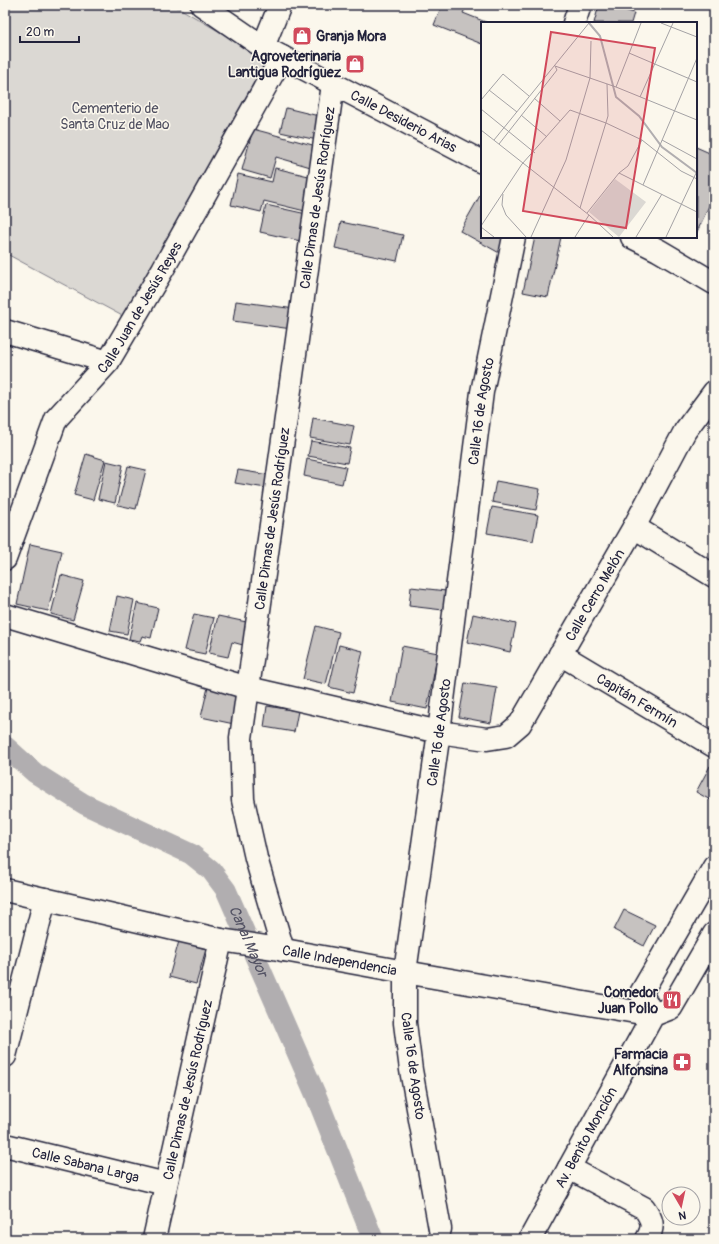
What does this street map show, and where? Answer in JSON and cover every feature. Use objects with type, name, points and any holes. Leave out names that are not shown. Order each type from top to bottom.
[{"type":"street","name":"Calle Desiderio Arias","points":[[202,5],[282,57],[481,161]]},
{"type":"street","points":[[263,46],[280,5]]},
{"type":"street","points":[[574,22],[580,5]]},
{"type":"street","name":"Calle Juan de Jesús Reyes","points":[[5,559],[56,419],[108,362],[164,269],[282,57]]},
{"type":"street","name":"Calle Dimas de Jesús Rodríguez","points":[[278,949],[243,800],[241,738],[333,84]]},
{"type":"street","name":"Calle 16 de Agosto","points":[[440,1229],[411,1070],[405,1023],[404,972],[439,732],[482,392],[514,238]]},
{"type":"street","points":[[634,238],[658,250],[714,283]]},
{"type":"street","points":[[5,330],[108,362]]},
{"type":"street","name":"Calle Cerro Melón","points":[[5,615],[248,688],[439,732],[487,739],[506,736],[520,724],[634,527],[686,430],[710,406]]},
{"type":"street","points":[[634,527],[714,576]]},
{"type":"street","name":"Capitán Fermín","points":[[560,654],[714,746]]},
{"type":"street","points":[[714,867],[641,993],[653,1015],[671,1008],[714,934]]},
{"type":"street","name":"Calle Independencia","points":[[5,890],[224,940],[653,1015]]},
{"type":"street","points":[[5,1056],[45,899]]},
{"type":"street","name":"Calle Dimas de Jesús Rodríguez","points":[[154,1239],[224,940]]},
{"type":"street","name":"Av. Benito Monción","points":[[530,1239],[653,1015]]},
{"type":"street","name":"Calle Sabana Larga","points":[[5,1145],[166,1184]]},
{"type":"street","points":[[569,1168],[644,1208],[651,1218],[652,1232],[647,1239]]},
{"type":"green space","name":"Cementerio de Santa Cruz de Mao","points":[[5,5],[174,5],[271,62],[128,319],[5,253]]},
{"type":"building","points":[[442,5],[467,5],[463,13],[486,22],[481,22],[481,44],[434,25]]},
{"type":"building","points":[[599,5],[608,5],[634,13],[631,22],[594,22]]},
{"type":"building","points":[[286,108],[327,118],[322,141],[280,132]]},
{"type":"building","points":[[253,129],[320,147],[314,168],[276,157],[270,178],[242,170]]},
{"type":"building","points":[[697,147],[714,155],[714,195],[697,232]]},
{"type":"building","points":[[275,168],[317,178],[309,212],[264,201],[261,212],[231,205],[238,174],[272,182]]},
{"type":"building","points":[[481,194],[481,238],[506,238],[503,255],[460,231]]},
{"type":"building","points":[[266,205],[311,215],[305,242],[260,232]]},
{"type":"building","points":[[341,222],[403,235],[397,261],[335,248]]},
{"type":"building","points":[[535,238],[561,238],[548,297],[523,292]]},
{"type":"building","points":[[236,301],[295,309],[292,329],[233,321]]},
{"type":"building","points":[[313,418],[354,426],[350,445],[310,438]]},
{"type":"building","points":[[311,441],[350,448],[347,463],[308,456]]},
{"type":"building","points":[[86,454],[105,460],[93,500],[74,495]]},
{"type":"building","points":[[307,459],[346,467],[342,484],[304,476]]},
{"type":"building","points":[[106,461],[123,465],[115,503],[98,499]]},
{"type":"building","points":[[128,466],[146,470],[136,509],[118,505]]},
{"type":"building","points":[[238,470],[275,476],[272,489],[235,483]]},
{"type":"building","points":[[496,481],[540,489],[536,510],[492,502]]},
{"type":"building","points":[[492,507],[538,515],[533,541],[487,533]]},
{"type":"building","points":[[30,544],[62,551],[48,611],[17,604]]},
{"type":"building","points":[[61,575],[84,581],[73,620],[51,614]]},
{"type":"building","points":[[411,587],[446,591],[443,610],[409,606]]},
{"type":"building","points":[[117,596],[134,600],[127,634],[110,631]]},
{"type":"building","points":[[137,603],[158,608],[151,638],[142,636],[140,641],[129,639]]},
{"type":"building","points":[[194,614],[214,618],[205,654],[185,650]]},
{"type":"building","points":[[473,614],[516,624],[510,652],[467,642]]},
{"type":"building","points":[[218,616],[256,624],[250,647],[232,642],[228,657],[209,653]]},
{"type":"building","points":[[316,626],[339,632],[326,684],[303,679]]},
{"type":"building","points":[[339,645],[363,651],[353,693],[329,687]]},
{"type":"building","points":[[402,646],[438,653],[427,709],[392,702]]},
{"type":"building","points":[[209,683],[242,690],[234,724],[201,717]]},
{"type":"building","points":[[465,683],[497,688],[491,723],[459,717]]},
{"type":"building","points":[[267,706],[298,711],[294,732],[264,727]]},
{"type":"building","points":[[710,766],[714,768],[714,802],[696,792]]},
{"type":"building","points":[[624,910],[655,925],[644,946],[614,930]]},
{"type":"building","points":[[179,941],[206,949],[196,984],[169,977]]},
{"type":"waterway","name":"Canal Mayor","points":[[5,746],[35,773],[84,804],[191,854],[211,870],[226,890],[317,1098],[373,1239]]},
{"type":"place","name":"Granja Mora","points":[[302,36]]},
{"type":"place","name":"Agroveterinaria Lantigua Rodríguez","points":[[355,64]]},
{"type":"place","name":"Comedor Juan Pollo","points":[[672,1000]]},
{"type":"place","name":"Farmacia Alfonsina","points":[[682,1062]]}]
